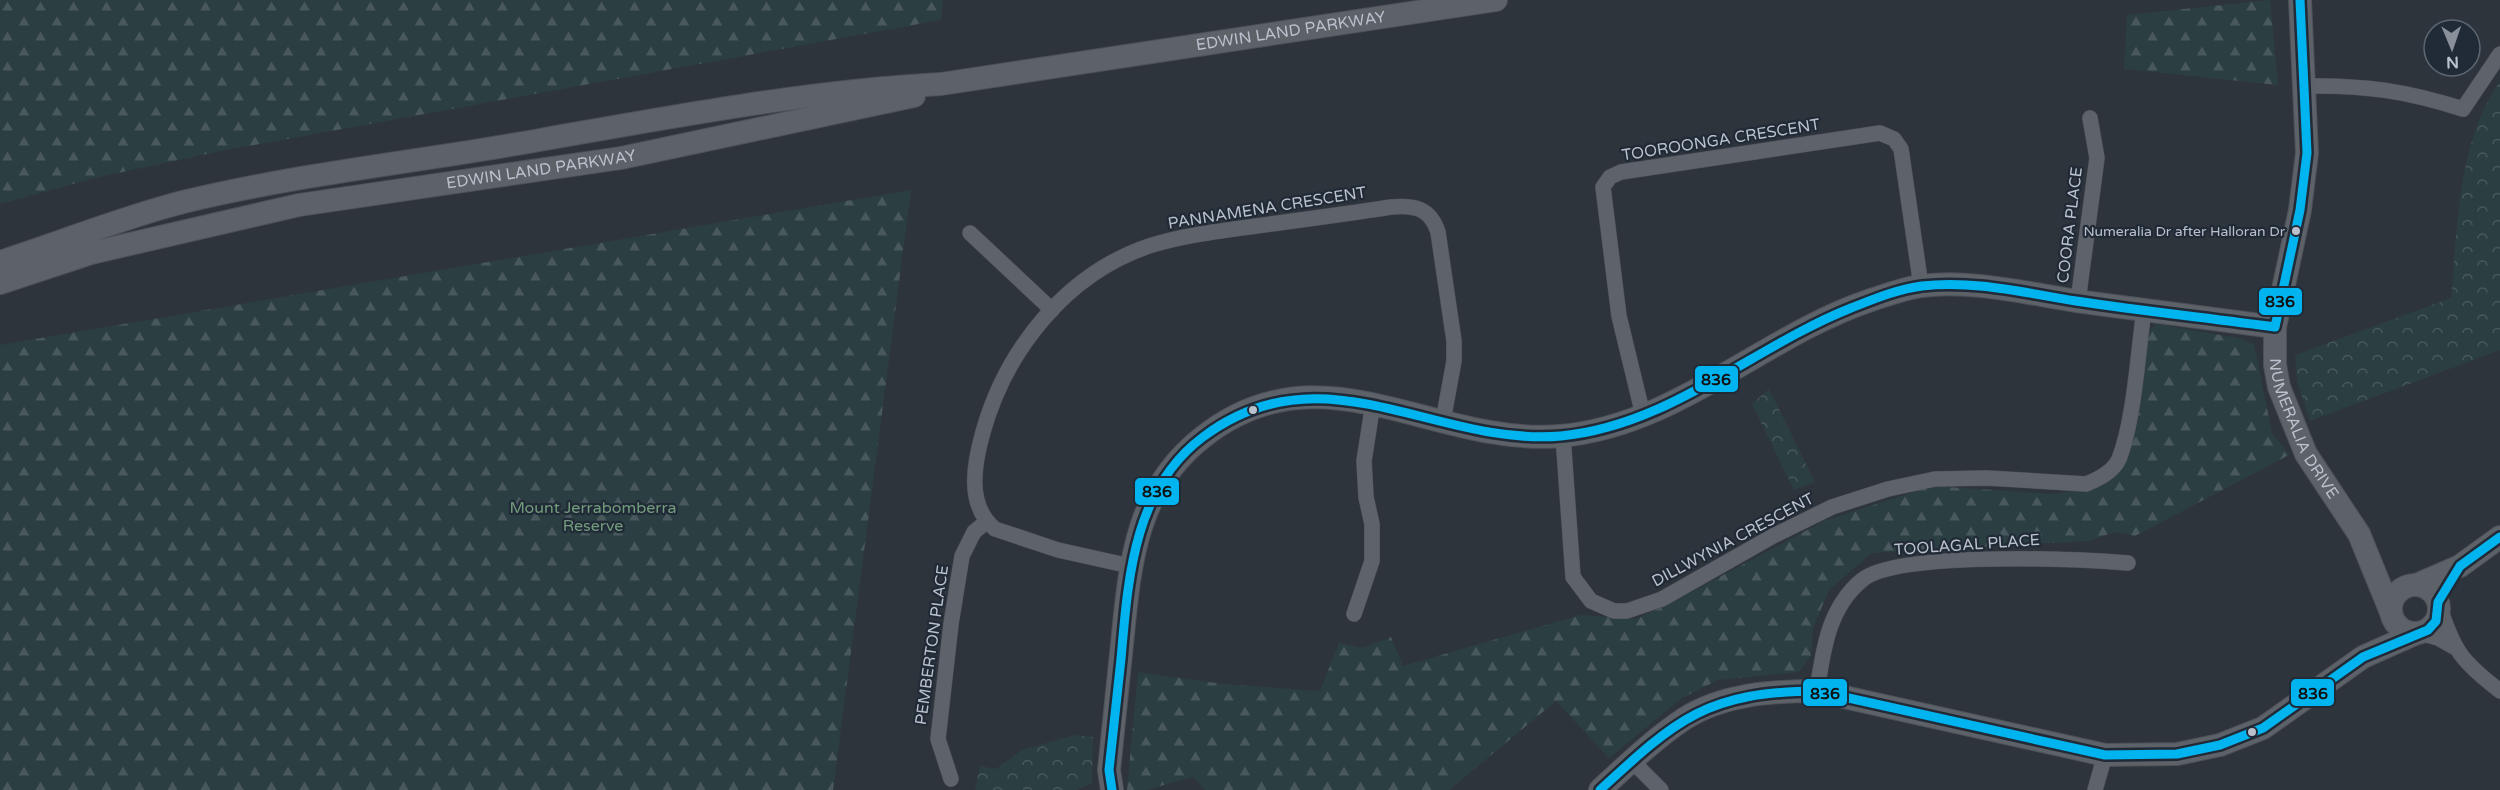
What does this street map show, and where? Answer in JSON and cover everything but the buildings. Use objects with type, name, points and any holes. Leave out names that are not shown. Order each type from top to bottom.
[{"type":"street","name":"EDWIN LAND PARKWAY","points":[[0,262],[182,202],[382,163],[542,140],[732,106],[870,87],[941,84],[1496,0]]},
{"type":"street","name":"NUMERALIA DRIVE","points":[[2300,0],[2307,143],[2304,179],[2275,327],[2274,345],[2279,387],[2306,454],[2351,521],[2371,559],[2391,612]]},
{"type":"street","points":[[2306,86],[2364,86],[2393,90],[2463,109],[2500,54]]},
{"type":"street","name":"EDWIN LAND PARKWAY","points":[[0,284],[91,253],[299,205],[621,158],[1084,63]]},
{"type":"street","name":"COORA PLACE","points":[[2078,301],[2097,158],[2090,118]]},
{"type":"street","name":"TOOROONGA CRESCENT","points":[[1643,416],[1619,316],[1603,187],[1610,177],[1621,172],[1880,133],[1894,139],[1901,149],[1921,286]]},
{"type":"street","name":"PANNAMENA CRESCENT","points":[[986,522],[975,497],[974,482],[981,439],[988,412],[1022,343],[1052,310],[1103,269],[1147,247],[1168,241],[1391,207],[1419,207],[1430,215],[1438,232],[1454,341],[1454,361],[1443,421]]},
{"type":"street","points":[[970,233],[1052,310]]},
{"type":"street","points":[[1112,790],[1109,770],[1130,566],[1147,507],[1162,478],[1202,437],[1222,423],[1248,410],[1283,399],[1324,396],[1373,403],[1485,433],[1525,438],[1563,436],[1600,430],[1643,416],[1690,395],[1815,322],[1873,300],[1921,286],[1972,286],[2275,327]]},
{"type":"street","name":"DILLWYNIA CRESCENT","points":[[1563,436],[1573,577],[1591,601],[1614,610],[1627,611],[1662,599],[1773,536],[1832,507],[1888,489],[1935,480],[1987,478],[2086,484],[2098,479],[2118,460],[2129,413],[2144,310]]},
{"type":"street","points":[[1354,614],[1372,561],[1372,524],[1366,497],[1364,460],[1373,403]]},
{"type":"street","points":[[986,522],[995,529],[1058,550],[1130,566]]},
{"type":"street","name":"PEMBERTON PLACE","points":[[951,779],[938,739],[951,624],[962,556],[974,532],[986,522]]},
{"type":"street","points":[[2363,657],[2380,637],[2396,595],[2460,566],[2500,537]]},
{"type":"street","name":"TOOLAGAL PLACE","points":[[1817,691],[1823,651],[1835,612],[1863,579],[1888,568],[1911,564],[2068,558],[2128,563]]},
{"type":"street","name":"NUMERALIA DRIVE","points":[[2371,559],[2388,574],[2413,586]]},
{"type":"street","points":[[1600,790],[1684,719],[1717,703],[1785,691],[1817,691],[2105,755],[2177,754],[2220,746],[2263,728],[2363,657],[2428,630],[2436,621],[2438,603],[2460,566]]},
{"type":"street","points":[[2413,586],[2431,592],[2438,603],[2454,647]]},
{"type":"street","points":[[2391,612],[2400,629],[2439,638],[2454,647],[2468,663],[2500,691]]},
{"type":"street","points":[[2095,790],[2105,755]]},
{"type":"street","points":[[1632,761],[1661,790]]},
{"type":"green space","points":[[0,0],[943,0],[941,20],[221,151],[99,177],[0,204]]},
{"type":"green space","points":[[2270,0],[2278,85],[2124,69],[2127,15]]},
{"type":"green space","points":[[2500,81],[2500,350],[2310,421],[2297,381],[2295,355],[2451,298],[2458,213],[2467,158],[2486,105]]},
{"type":"green space","name":"Mount Jerrabomberra Reserve","points":[[911,190],[833,790],[0,790],[0,345]]},
{"type":"green space","points":[[2157,324],[2237,338],[2254,344],[2272,433],[2289,455],[2135,536],[2115,532],[2088,541],[1872,553],[1829,590],[1813,628],[1811,656],[1799,672],[1718,680],[1682,698],[1609,758],[1556,701],[1449,790],[1205,790],[1193,777],[1146,790],[1127,790],[1138,672],[1223,684],[1320,691],[1339,643],[1363,648],[1391,637],[1403,666],[1580,615],[1636,619],[1673,602],[1824,521],[1932,486],[2055,494],[2103,486],[2125,465],[2138,418],[2147,332]]},
{"type":"green space","points":[[1769,389],[1815,482],[1794,490],[1752,404]]},
{"type":"green space","points":[[1075,735],[1093,737],[1092,783],[1077,790],[975,790],[980,766],[996,769],[1022,750]]},
{"type":"transit line","name":"836","points":[[1112,790],[1109,770],[1127,598],[1138,538],[1148,509],[1162,483],[1180,458],[1203,437],[1248,411],[1292,400],[1336,400],[1380,406],[1468,428],[1514,435],[1561,436],[1600,429],[1638,417],[1674,401],[1815,324],[1851,308],[1895,292],[1922,286],[1980,286],[2101,305],[2275,327],[2300,210],[2307,153],[2300,0]]},
{"type":"transit line","name":"836","points":[[1600,790],[1651,744],[1696,714],[1748,697],[1779,693],[1817,691],[2105,755],[2177,754],[2220,745],[2263,728],[2363,657],[2428,630],[2436,621],[2438,602],[2460,566],[2500,537]]},
{"type":"place","name":"Numeralia Dr after Halloran Dr","points":[[2296,231]]}]
